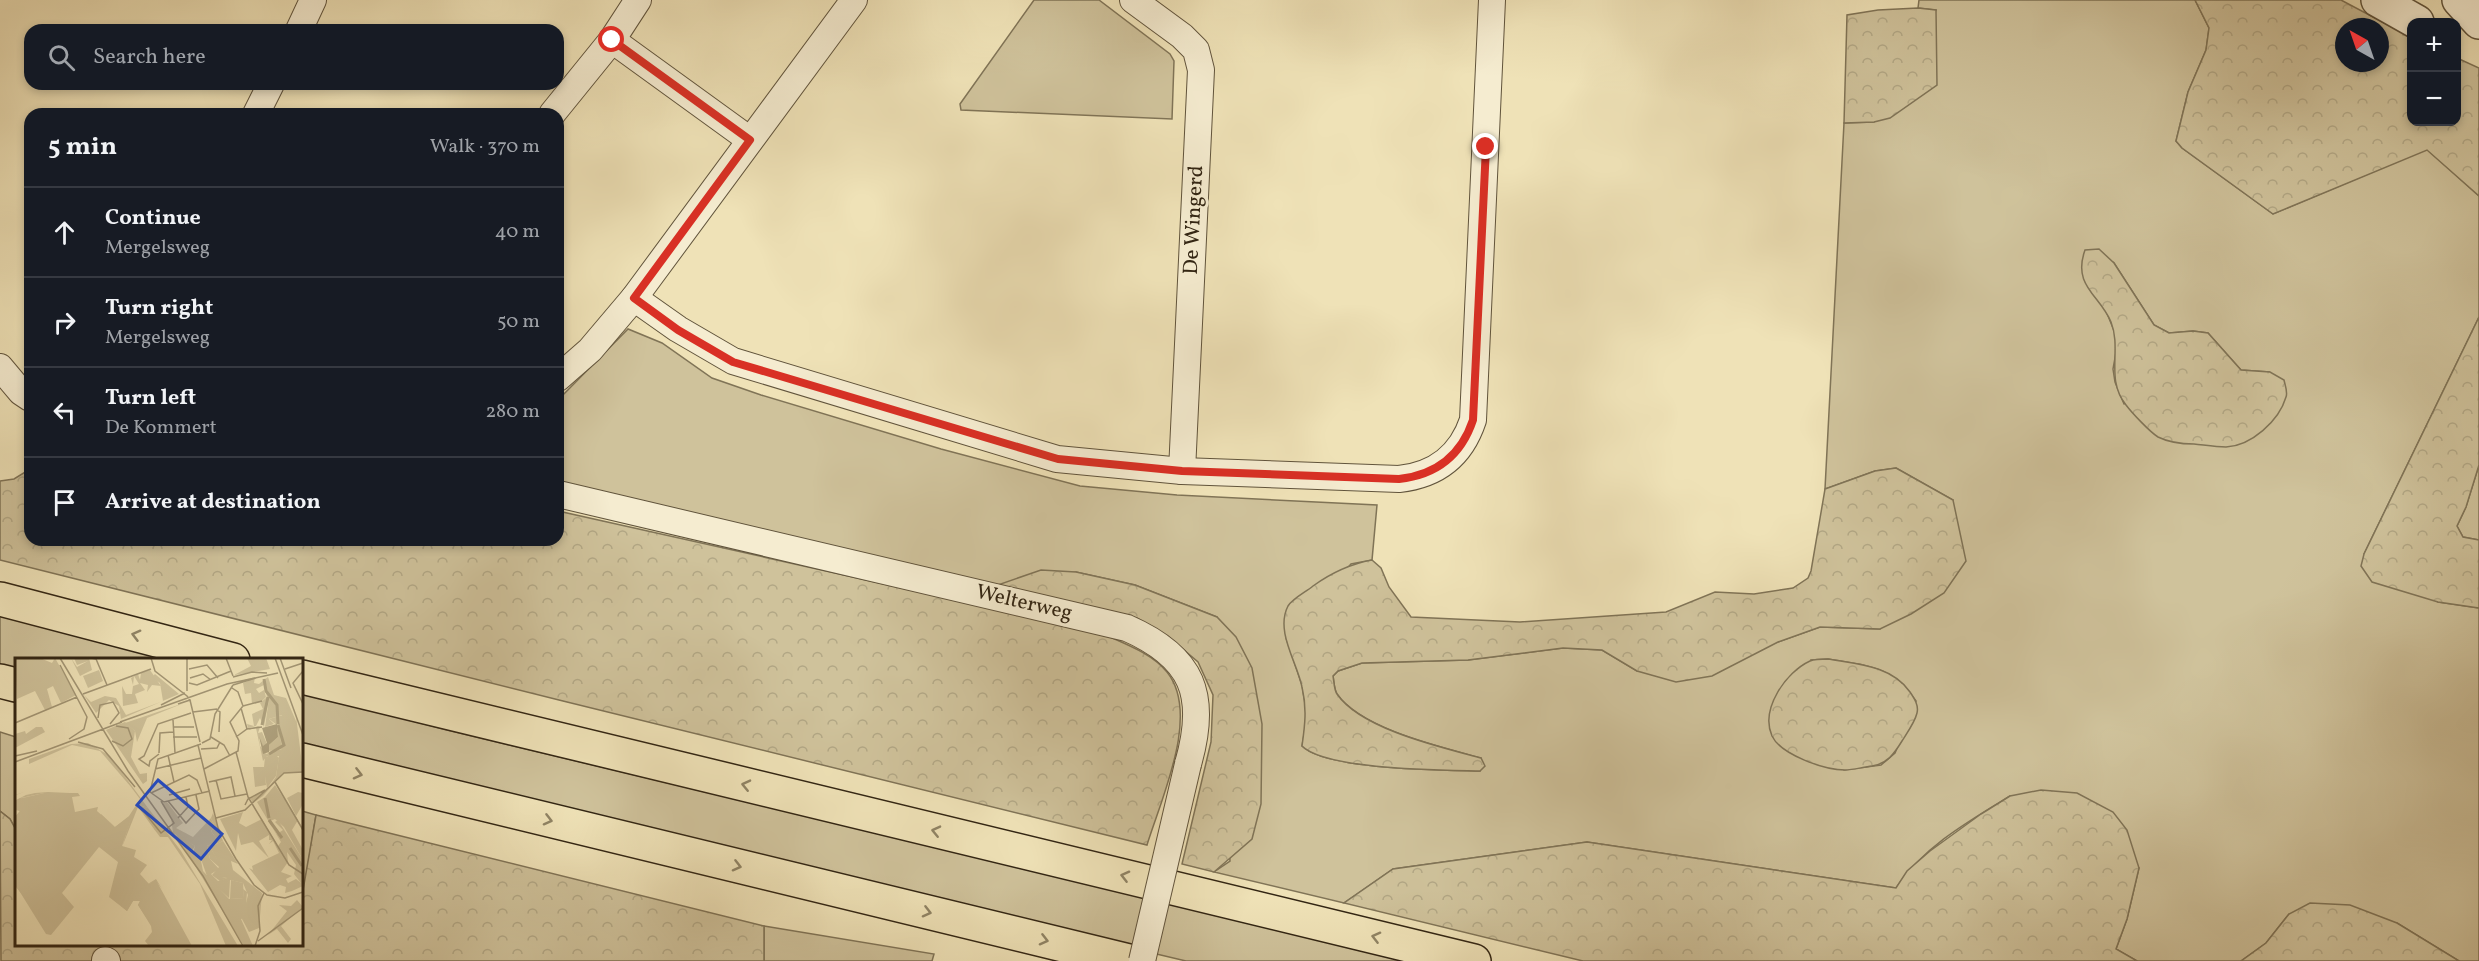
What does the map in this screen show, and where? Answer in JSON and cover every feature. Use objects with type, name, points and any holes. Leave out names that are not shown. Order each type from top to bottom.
[{"type":"highway","points":[[0,599],[225,658]]},
{"type":"highway","points":[[303,677],[1474,961]]},
{"type":"highway","points":[[0,681],[15,685]]},
{"type":"highway","points":[[303,760],[1129,961]]},
{"type":"street","points":[[302,24],[313,0]]},
{"type":"street","points":[[557,108],[612,40],[638,0]]},
{"type":"street","points":[[564,373],[590,350],[634,298],[854,0]]},
{"type":"street","name":"De Wingerd","points":[[1133,0],[1182,36],[1196,50],[1201,70],[1182,471]]},
{"type":"street","points":[[634,298],[678,330],[733,362],[1058,459],[1182,471],[1399,479],[1413,477],[1440,467],[1461,447],[1473,420],[1492,0]]},
{"type":"street","points":[[2378,0],[2410,18]]},
{"type":"street","points":[[2459,0],[2479,22]]},
{"type":"street","points":[[2461,37],[2479,41]]},
{"type":"street","points":[[612,40],[750,140]]},
{"type":"street","points":[[259,108],[268,90]]},
{"type":"street","points":[[0,368],[24,394]]},
{"type":"street","name":"Welterweg","points":[[564,495],[1127,628],[1157,643],[1178,660],[1188,675],[1196,713],[1194,744],[1142,961]]},
{"type":"green space","points":[[1034,0],[1099,0],[1170,54],[1174,61],[1172,119],[961,110],[960,104]]},
{"type":"green space","points":[[1919,0],[2195,0],[2209,28],[2206,50],[2188,92],[2176,141],[2182,148],[2273,214],[2427,149],[2479,196],[2479,317],[2364,554],[2438,602],[2479,608],[2479,961],[2459,961],[2397,923],[2289,914],[2266,943],[2241,961],[2137,961],[2116,949],[2127,919],[2139,868],[2010,796],[1933,847],[1907,873],[1896,888],[1587,842],[1393,869],[1344,903],[1214,872],[1230,861],[1217,617],[1135,585],[1076,572],[989,588],[564,489],[564,394],[628,329],[662,343],[712,378],[941,449],[1080,486],[1177,495],[1377,505],[1372,560],[1351,564],[1286,638],[1302,685],[1307,717],[1302,746],[1315,754],[1359,764],[1414,769],[1480,771],[1481,758],[1403,735],[1364,717],[1348,706],[1337,694],[1333,676],[1338,671],[1362,663],[1468,660],[1563,648],[1602,650],[1637,671],[1778,642],[1820,627],[1880,629],[1953,500],[1896,468],[1875,471],[1825,489],[1844,123],[1874,122],[1936,10],[1918,8]],"holes":[[[2114,263],[2154,325],[2169,333],[2193,331],[2208,333],[2241,370],[2270,372],[2124,404],[2115,382],[2113,369],[2117,347],[2115,333],[2106,311]],[[1828,659],[1878,669],[1897,680],[1916,701],[1895,753],[1881,765],[1844,770],[1811,660]]]},
{"type":"green space","points":[[2195,0],[2341,0],[2375,18],[2335,18],[2335,72],[2389,72],[2389,25],[2407,35],[2407,126],[2461,126],[2461,60],[2479,68],[2479,196],[2427,150],[2273,214],[2182,148],[2176,141],[2188,92],[2206,50],[2209,28]]},
{"type":"green space","points":[[1918,8],[1936,10],[1937,85],[1890,118],[1874,122],[1844,123],[1847,15],[1878,10]]},
{"type":"green space","points":[[2099,249],[2114,263],[2154,325],[2169,333],[2193,331],[2208,333],[2241,370],[2270,372],[2284,380],[2286,397],[2277,415],[2263,431],[2235,446],[2180,443],[2158,437],[2132,413],[2116,385],[2115,343],[2111,322],[2089,289],[2082,273],[2085,250]]},
{"type":"green space","points":[[2479,317],[2479,465],[2466,507],[2457,526],[2463,537],[2479,540],[2479,608],[2438,602],[2372,582],[2361,566],[2364,554]]},
{"type":"green space","points":[[2479,465],[2479,540],[2463,537],[2457,526],[2466,507]]},
{"type":"green space","points":[[1896,468],[1953,500],[1966,561],[1944,593],[1911,614],[1880,629],[1820,627],[1778,642],[1712,676],[1676,682],[1637,671],[1602,650],[1563,648],[1468,660],[1362,663],[1338,671],[1333,676],[1336,692],[1348,706],[1382,727],[1481,758],[1485,766],[1480,771],[1386,767],[1335,760],[1315,754],[1302,746],[1305,702],[1285,636],[1285,616],[1293,600],[1320,581],[1341,570],[1372,560],[1381,568],[1389,587],[1411,617],[1520,622],[1666,612],[1715,592],[1754,594],[1793,588],[1808,578],[1811,571],[1825,489],[1875,471]]},
{"type":"green space","points":[[24,473],[24,546],[564,546],[564,512],[1099,632],[1145,653],[1167,672],[1176,690],[1180,710],[1175,757],[1147,845],[0,560],[0,481],[14,479]]},
{"type":"green space","points":[[1041,570],[1076,572],[1135,585],[1217,617],[1236,637],[1252,668],[1262,724],[1261,804],[1252,839],[1214,872],[1182,864],[1211,742],[1213,695],[1198,662],[1170,638],[1137,618],[989,588]]},
{"type":"green space","points":[[0,613],[173,658],[15,658],[15,672],[0,668]]},
{"type":"green space","points":[[1828,659],[1884,671],[1903,683],[1917,704],[1913,724],[1886,761],[1848,770],[1826,767],[1794,755],[1777,743],[1772,736],[1769,725],[1772,703],[1784,682],[1810,661]]},
{"type":"green space","points":[[303,692],[447,730],[1410,961],[1186,961],[589,820],[303,746]]},
{"type":"green space","points":[[0,732],[15,737],[15,828],[10,819],[0,811]]},
{"type":"green space","points":[[2041,790],[2077,793],[2113,812],[2127,830],[2139,868],[2127,919],[2116,949],[2137,961],[1583,961],[1344,903],[1393,869],[1587,842],[1896,888],[1907,871],[1930,851],[1981,814],[2010,796]]},
{"type":"green space","points":[[0,811],[10,819],[15,828],[15,946],[303,946],[303,890],[316,815],[764,926],[764,961],[1,961]]},
{"type":"green space","points":[[303,811],[316,815],[303,896]]},
{"type":"green space","points":[[2310,903],[2350,905],[2397,923],[2459,961],[2241,961],[2266,943],[2289,914]]},
{"type":"green space","points":[[764,926],[934,954],[932,961],[764,961]]},
{"type":"route","points":[[612,40],[750,140],[634,298],[678,330],[733,362],[1058,459],[1182,471],[1399,479],[1427,473],[1440,467],[1461,447],[1473,420],[1486,147]]}]
